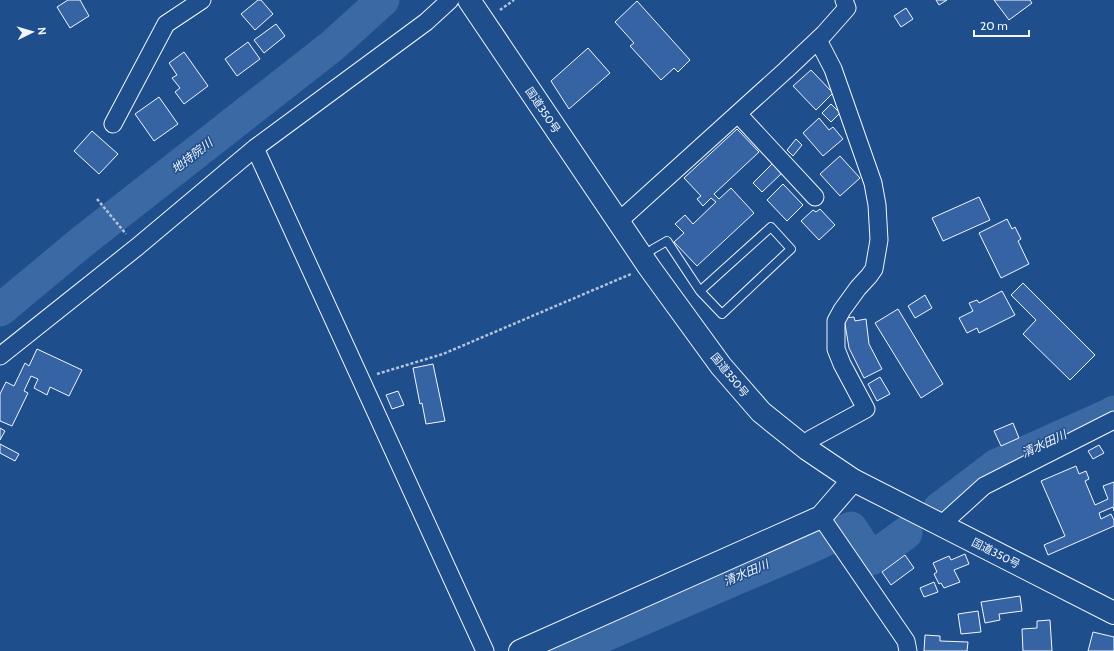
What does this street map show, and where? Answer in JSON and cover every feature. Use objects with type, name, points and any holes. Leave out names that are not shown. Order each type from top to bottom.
[{"type":"main road","name":"国道350号","points":[[469,0],[646,262],[721,366],[761,412],[807,449],[853,480],[1114,613]]},
{"type":"main road","points":[[520,651],[829,529],[853,480]]},
{"type":"street","points":[[112,124],[166,24],[202,0]]},
{"type":"street","points":[[0,356],[137,247],[255,148],[426,22],[450,0]]},
{"type":"street","points":[[619,221],[818,40],[847,8],[844,0]]},
{"type":"street","points":[[807,449],[811,439],[866,409],[842,364],[836,349],[836,321],[842,310],[874,268],[879,240],[876,205],[872,183],[833,69],[818,40]]},
{"type":"street","points":[[738,114],[815,197]]},
{"type":"street","points":[[255,148],[485,651]]},
{"type":"street","points":[[941,525],[984,486],[1114,420]]},
{"type":"street","points":[[829,529],[906,641],[908,651]]},
{"type":"lane","points":[[646,262],[653,249],[666,241],[700,291],[722,314],[791,249],[770,227],[700,291]]},
{"type":"path","points":[[495,14],[514,0]]},
{"type":"path","points":[[97,199],[137,247]]},
{"type":"path","points":[[361,379],[443,354],[646,262]]},
{"type":"building","points":[[68,0],[80,0],[89,16],[70,28],[57,7]]},
{"type":"building","points":[[258,0],[261,0],[273,14],[255,30],[241,14]]},
{"type":"building","points":[[936,0],[947,0],[939,5]]},
{"type":"building","points":[[994,0],[1030,0],[1032,3],[1009,20]]},
{"type":"building","points":[[637,1],[690,60],[678,72],[674,68],[661,80],[630,46],[634,43],[615,22]]},
{"type":"building","points":[[906,8],[913,19],[901,27],[894,16]]},
{"type":"building","points":[[276,24],[285,36],[264,53],[254,40]]},
{"type":"building","points":[[248,42],[260,59],[237,76],[225,59]]},
{"type":"building","points":[[588,48],[610,73],[569,109],[551,81]]},
{"type":"building","points":[[184,52],[208,86],[184,104],[175,92],[180,88],[172,78],[177,75],[169,63]]},
{"type":"building","points":[[811,70],[833,93],[816,110],[793,86]]},
{"type":"building","points":[[159,97],[178,124],[154,141],[135,114]]},
{"type":"building","points":[[831,104],[840,113],[831,122],[822,113]]},
{"type":"building","points":[[819,118],[829,130],[833,127],[843,139],[823,156],[803,133]]},
{"type":"building","points":[[737,129],[759,152],[714,194],[719,199],[731,188],[754,213],[697,266],[674,242],[684,233],[675,224],[685,215],[693,224],[716,202],[711,198],[703,206],[697,199],[701,196],[684,178]]},
{"type":"building","points":[[92,131],[118,154],[99,174],[74,151]]},
{"type":"building","points":[[796,139],[802,145],[793,156],[787,150]]},
{"type":"building","points":[[840,156],[860,178],[840,196],[820,174]]},
{"type":"building","points":[[773,163],[782,173],[762,192],[753,183]]},
{"type":"building","points":[[783,184],[803,205],[787,221],[767,200]]},
{"type":"building","points":[[979,197],[990,220],[943,241],[932,218]]},
{"type":"building","points":[[820,209],[835,225],[819,240],[801,221],[813,210],[816,212]]},
{"type":"building","points":[[1007,219],[1012,229],[1015,227],[1021,239],[1018,241],[1029,264],[1001,278],[979,233]]},
{"type":"building","points":[[1023,283],[1095,355],[1070,380],[1023,334],[1036,320],[1011,295]]},
{"type":"building","points":[[1002,291],[1015,315],[979,333],[977,328],[967,333],[959,318],[973,311],[969,303],[977,300],[979,303]]},
{"type":"building","points":[[925,295],[932,308],[915,318],[908,306]]},
{"type":"building","points":[[898,309],[943,384],[921,398],[875,323]]},
{"type":"building","points":[[854,317],[855,321],[866,319],[869,344],[882,369],[864,378],[849,348],[844,318]]},
{"type":"building","points":[[37,349],[82,370],[69,396],[50,387],[47,395],[34,388],[38,379],[31,376],[24,391],[28,393],[12,426],[0,421],[0,394],[6,382],[14,386],[25,363],[29,366]]},
{"type":"building","points":[[433,364],[445,421],[426,424],[422,403],[420,404],[413,368]]},
{"type":"building","points":[[880,377],[890,394],[877,401],[868,384]]},
{"type":"building","points":[[398,391],[404,405],[392,409],[386,395]]},
{"type":"building","points":[[1013,423],[1019,438],[1001,446],[994,431]]},
{"type":"building","points":[[0,428],[5,431],[0,440]]},
{"type":"building","points":[[0,444],[19,454],[15,461],[0,453]]},
{"type":"building","points":[[1099,445],[1104,453],[1093,459],[1088,451]]},
{"type":"building","points":[[1076,466],[1079,474],[1086,471],[1089,479],[1085,481],[1095,505],[1108,499],[1103,486],[1114,482],[1114,511],[1113,507],[1099,513],[1101,519],[1111,514],[1114,520],[1114,526],[1048,555],[1044,545],[1065,536],[1041,481]]},
{"type":"building","points":[[965,554],[969,564],[954,570],[960,582],[944,588],[941,583],[939,584],[934,574],[937,572],[933,563],[949,556],[951,560]]},
{"type":"building","points":[[905,555],[914,568],[891,585],[882,572]]},
{"type":"building","points":[[934,582],[938,592],[924,597],[920,588]]},
{"type":"building","points":[[1020,596],[1022,611],[999,614],[1000,620],[985,623],[981,602]]},
{"type":"building","points":[[978,611],[981,632],[961,634],[958,614]]},
{"type":"building","points":[[1050,620],[1052,651],[1023,651],[1022,629],[1037,628],[1037,621]]},
{"type":"building","points":[[1093,632],[1114,637],[1114,651],[1088,651]]},
{"type":"building","points":[[925,635],[940,636],[940,641],[968,642],[967,651],[924,651]]},
{"type":"waterway","name":"地持院川","points":[[0,310],[83,241],[332,46],[383,0]]},
{"type":"waterway","name":"清水田川","points":[[939,509],[997,465],[1114,412]]},
{"type":"waterway","name":"清水田川","points":[[568,651],[851,528],[871,559],[906,533]]}]
